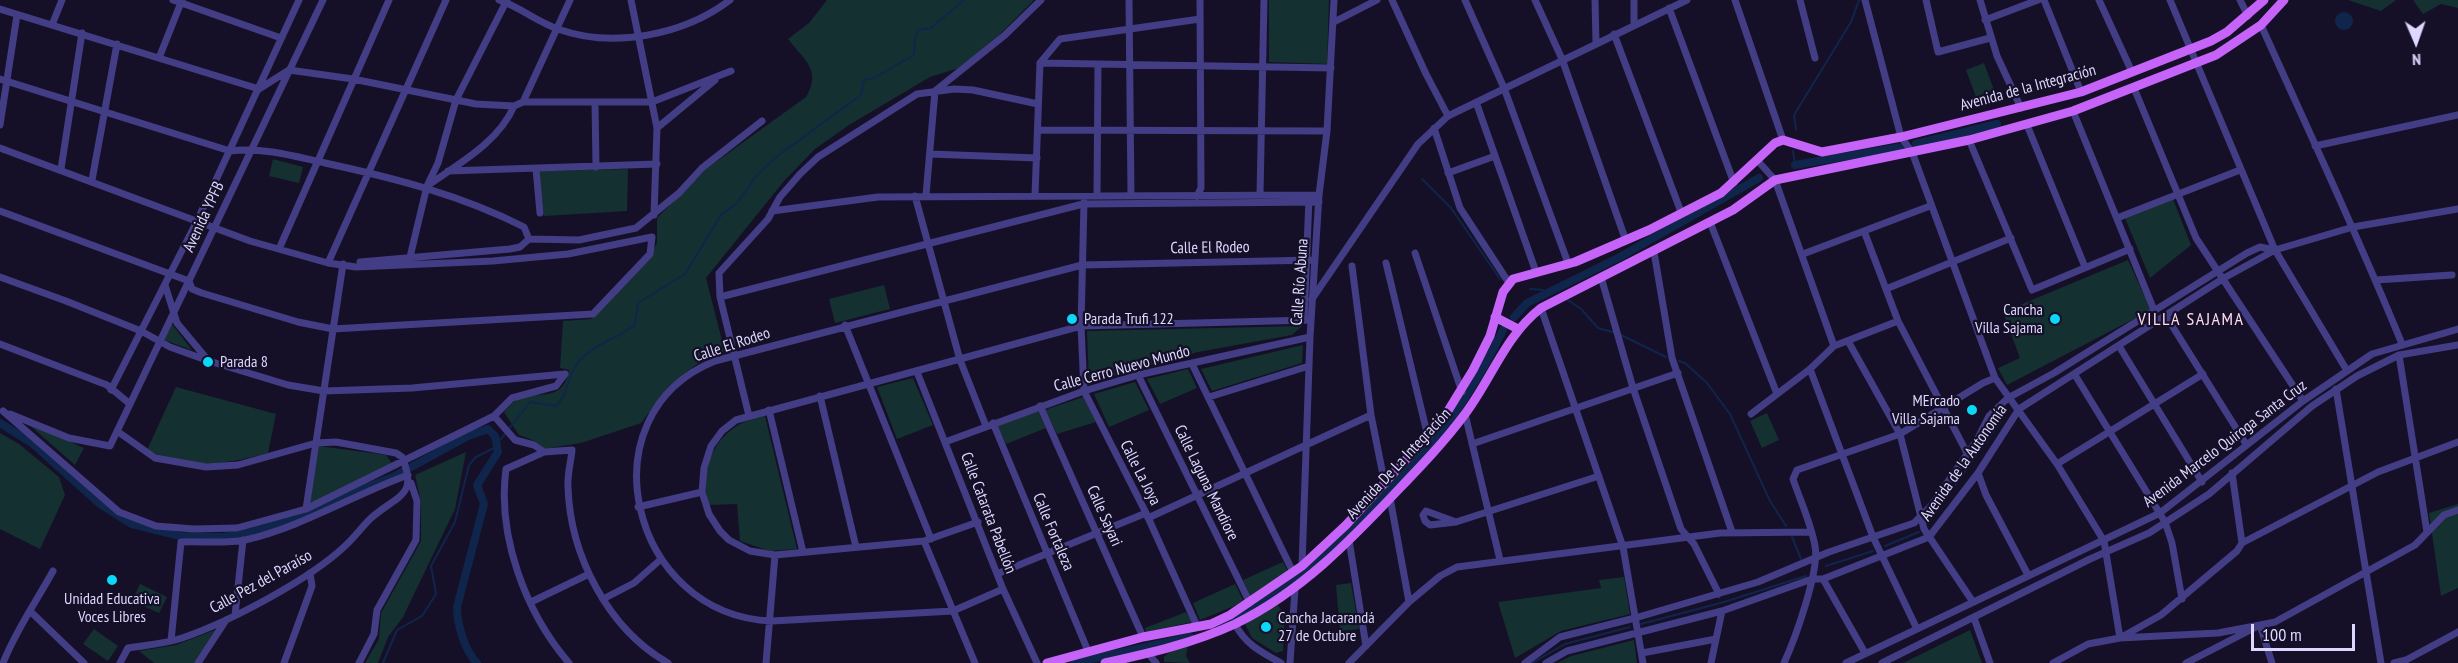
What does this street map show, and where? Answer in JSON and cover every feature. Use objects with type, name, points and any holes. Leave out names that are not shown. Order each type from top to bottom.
[{"type":"main road","name":"Avenida de la Integración","points":[[1783,140],[1822,152],[1901,137],[2081,92],[2227,32],[2264,0]]},
{"type":"main road","name":"Avenida de la Integración","points":[[1912,152],[1969,140],[2073,111],[2195,64],[2232,46],[2261,25],[2283,0]]},
{"type":"main road","points":[[1509,283],[1626,241],[1734,183],[1775,143],[1783,140]]},
{"type":"main road","name":"Avenida De La Integración","points":[[1105,663],[1190,642],[1235,624],[1295,589],[1349,540],[1466,414],[1503,349],[1518,329],[1541,308],[1710,222],[1775,180],[1912,152]]},
{"type":"main road","name":"Avenida De La Integración","points":[[1047,663],[1221,619],[1250,603],[1302,566],[1346,525],[1428,437],[1461,392],[1490,336],[1509,283]]},
{"type":"main road","points":[[1495,317],[1518,329]]},
{"type":"street","points":[[52,25],[62,0]]},
{"type":"street","name":"Avenida YPFB","points":[[111,390],[197,221],[299,0]]},
{"type":"street","name":"Avenida YPFB","points":[[2,410],[69,438],[110,446],[323,0]]},
{"type":"street","points":[[279,249],[389,0]]},
{"type":"street","points":[[328,263],[446,0]]},
{"type":"street","points":[[523,102],[570,0]]},
{"type":"street","points":[[631,0],[657,128],[654,214]]},
{"type":"street","points":[[410,257],[427,186],[438,162],[456,100],[505,1],[558,29],[600,39],[640,38],[701,17],[730,0]]},
{"type":"street","points":[[926,195],[935,91],[1005,35],[1041,0]]},
{"type":"street","points":[[1129,0],[1131,195]]},
{"type":"street","points":[[1191,203],[1201,188],[1200,0]]},
{"type":"street","points":[[1260,195],[1264,0]]},
{"type":"street","name":"Calle Río Abuna","points":[[1302,566],[1310,337],[1307,320],[1312,299],[1310,260],[1327,131],[1334,0]]},
{"type":"street","points":[[1334,22],[1377,0]]},
{"type":"street","points":[[1392,0],[1448,116]]},
{"type":"street","points":[[1465,0],[1504,88],[1568,263]]},
{"type":"street","points":[[1535,0],[1562,59],[1626,241]]},
{"type":"street","points":[[1595,0],[1596,43]]},
{"type":"street","points":[[1634,0],[1634,25]]},
{"type":"street","points":[[1312,299],[1418,144],[1448,116],[1687,0]]},
{"type":"street","points":[[1735,0],[1783,140]]},
{"type":"street","points":[[1800,0],[1815,58]]},
{"type":"street","points":[[1865,0],[1901,137],[1912,152],[1995,378],[2057,464],[2104,541],[2108,552],[2120,638]]},
{"type":"street","points":[[1926,0],[1938,52],[1990,38]]},
{"type":"street","points":[[1980,0],[1990,38],[2021,108]]},
{"type":"street","points":[[1985,20],[2038,0]]},
{"type":"street","points":[[2044,0],[2081,92]]},
{"type":"street","points":[[2099,0],[2133,72]]},
{"type":"street","points":[[2170,0],[2275,250],[2346,369]]},
{"type":"street","points":[[2240,0],[2247,16]]},
{"type":"street","points":[[159,58],[179,1],[281,38]]},
{"type":"street","points":[[1669,8],[1734,183]]},
{"type":"street","points":[[0,9],[259,89],[289,70],[353,79],[456,100],[514,106],[523,102],[652,102],[731,71]]},
{"type":"street","points":[[0,125],[3,80],[17,15]]},
{"type":"street","points":[[1035,195],[1040,63],[1060,39],[1200,20]]},
{"type":"street","points":[[2261,25],[2315,146],[2332,177],[2402,345]]},
{"type":"street","points":[[61,169],[81,33]]},
{"type":"street","points":[[1614,34],[1681,212]]},
{"type":"street","points":[[92,180],[117,44]]},
{"type":"street","points":[[1040,63],[1330,68]]},
{"type":"street","points":[[1097,195],[1098,64]]},
{"type":"street","points":[[657,128],[719,76]]},
{"type":"street","points":[[3,80],[230,151],[250,149],[317,161],[427,186],[524,227],[529,239]]},
{"type":"street","points":[[2134,88],[2196,238],[2303,401]]},
{"type":"street","points":[[749,416],[720,297],[719,273],[772,211],[780,197],[818,157],[909,99],[935,91],[954,89],[987,92],[1038,104]]},
{"type":"street","points":[[595,102],[596,167]]},
{"type":"street","points":[[1476,102],[1536,272]]},
{"type":"street","points":[[427,186],[506,125],[514,106]]},
{"type":"street","points":[[2073,111],[2154,310]]},
{"type":"street","points":[[2315,146],[2458,115]]},
{"type":"street","points":[[341,264],[510,249],[520,247],[529,239],[579,240],[636,228],[702,168],[762,121]]},
{"type":"street","points":[[2027,125],[2085,267]]},
{"type":"street","points":[[1434,128],[1448,173],[1467,221],[1509,283]]},
{"type":"street","points":[[1038,130],[1327,131]]},
{"type":"street","points":[[1969,140],[2032,290],[2130,249]]},
{"type":"street","points":[[0,148],[92,180],[215,229],[328,263],[364,266],[493,261],[568,254],[652,237],[650,254],[593,314],[333,329],[298,322],[192,289],[189,281],[0,211]]},
{"type":"street","points":[[930,154],[1036,158]]},
{"type":"street","points":[[1448,173],[1495,156]]},
{"type":"street","points":[[1756,160],[1775,180],[1834,346]]},
{"type":"street","points":[[448,171],[657,164]]},
{"type":"street","points":[[536,169],[540,213]]},
{"type":"street","points":[[2117,218],[2240,170]]},
{"type":"street","points":[[772,211],[878,197],[926,195],[1260,195],[1309,199]]},
{"type":"street","points":[[1083,204],[1088,195]]},
{"type":"street","name":"Calle Fortaleza","points":[[915,196],[960,360],[1088,651]]},
{"type":"street","points":[[978,522],[927,540],[775,555],[750,551],[729,540],[714,523],[702,492],[704,468],[711,446],[729,425],[749,416],[1081,326],[1307,320],[1310,260],[1309,199]]},
{"type":"street","points":[[720,297],[1083,204],[1319,199]]},
{"type":"street","name":"Calle La Joya","points":[[1083,204],[1081,326],[1084,391],[1147,515],[1197,626]]},
{"type":"street","points":[[1803,254],[1930,206]]},
{"type":"street","name":"Avenida de la Autonomía","points":[[1546,663],[1567,651],[1637,635],[1722,611],[1812,579],[1823,579],[1929,537],[1978,473],[2019,409],[2224,278],[2275,250],[2353,227],[2458,209]]},
{"type":"street","points":[[1710,222],[1777,394]]},
{"type":"street","points":[[1864,231],[1898,321],[1967,453]]},
{"type":"street","points":[[1886,289],[2011,238]]},
{"type":"street","name":"Avenida de la Autonomía","points":[[1524,663],[1560,637],[1635,618],[1775,576],[1921,519],[1967,453],[1989,416],[2008,398],[2054,373],[2260,247],[2275,250]]},
{"type":"street","points":[[1654,252],[1662,288],[1668,338],[1678,374],[1732,532]]},
{"type":"street","points":[[1415,254],[1461,392]]},
{"type":"street","name":"Calle El Rodeo","points":[[1003,589],[953,611],[772,621],[747,620],[701,601],[685,588],[660,560],[638,507],[638,475],[642,444],[653,413],[662,399],[688,375],[702,366],[845,325],[1082,265],[1310,260]]},
{"type":"street","points":[[1386,263],[1428,437]]},
{"type":"street","points":[[306,509],[341,264]]},
{"type":"street","points":[[1352,266],[1371,415],[1384,485]]},
{"type":"street","points":[[2376,280],[2452,275]]},
{"type":"street","points":[[0,277],[209,361],[288,385],[324,392],[412,388],[565,374],[556,386],[512,398],[494,416],[406,469],[300,522],[243,540],[181,542],[171,641]]},
{"type":"street","points":[[1601,277],[1634,388],[1682,529],[1694,544],[1719,594]]},
{"type":"street","points":[[165,285],[174,314],[185,334],[209,361]]},
{"type":"street","points":[[1541,308],[1623,547],[1643,663]]},
{"type":"street","points":[[2166,316],[2246,444]]},
{"type":"street","points":[[1751,414],[1810,369],[1834,346],[1898,321]]},
{"type":"street","points":[[845,325],[953,611],[975,663]]},
{"type":"street","name":"Avenida Marcelo Quiroga Santa Cruz","points":[[1846,663],[2160,513],[2303,401],[2346,369],[2372,354],[2458,329]]},
{"type":"street","name":"Calle Cerro Nuevo Mundo","points":[[945,442],[1040,406],[1138,375],[1310,337]]},
{"type":"street","points":[[1848,340],[1900,434],[1921,519],[1929,537],[1973,602]]},
{"type":"street","points":[[0,344],[89,377],[130,404]]},
{"type":"street","name":"Avenida Marcelo Quiroga Santa Cruz","points":[[1882,663],[2165,522],[2209,494],[2304,412],[2336,389],[2399,355],[2458,345]]},
{"type":"street","points":[[2119,346],[2202,482]]},
{"type":"street","points":[[2399,355],[2427,532]]},
{"type":"street","points":[[1192,364],[1293,572]]},
{"type":"street","points":[[1209,397],[1309,366]]},
{"type":"street","points":[[1810,369],[1873,537],[1917,629]]},
{"type":"street","name":"Calle Catarata Pabellón","points":[[917,372],[1003,589],[1037,663]]},
{"type":"street","points":[[1472,444],[1575,407],[1678,374]]},
{"type":"street","points":[[2057,464],[2203,374]]},
{"type":"street","name":"Calle Laguna Mandiore","points":[[1138,375],[1250,603]]},
{"type":"street","points":[[2075,375],[2165,522],[2172,543],[2182,599]]},
{"type":"street","points":[[1784,663],[1812,579],[1816,548],[1793,479],[1797,470],[1900,434],[1995,378]]},
{"type":"street","points":[[2336,389],[2381,663]]},
{"type":"street","points":[[820,396],[856,547]]},
{"type":"street","name":"Calle Sayari","points":[[1040,406],[1143,637]]},
{"type":"street","points":[[2,410],[120,512],[132,519],[174,529],[223,529],[255,524],[306,509],[406,469]]},
{"type":"street","points":[[769,410],[803,552]]},
{"type":"street","points":[[1466,414],[1500,560]]},
{"type":"street","points":[[997,574],[1097,533],[1197,496],[1371,415]]},
{"type":"street","points":[[494,416],[515,440],[534,445],[543,452]]},
{"type":"street","points":[[117,431],[155,458],[206,467],[238,465],[316,442],[336,442],[396,453],[406,469],[417,501],[416,540],[377,610],[374,634],[359,663]]},
{"type":"street","points":[[2242,543],[2352,485],[2414,456],[2458,442]]},
{"type":"street","points":[[568,663],[553,643],[531,603],[512,553],[503,481],[506,469],[543,452],[572,450],[568,486],[579,548],[589,574],[603,599],[632,635],[668,663]]},
{"type":"street","name":"Calle Pez del Paraíso","points":[[120,663],[128,648],[171,641],[226,619],[310,573],[345,547],[370,520],[407,492],[406,469]]},
{"type":"street","points":[[1978,473],[1986,495],[2028,575]]},
{"type":"street","points":[[2120,638],[2161,615],[2238,551],[2242,543],[2232,473]]},
{"type":"street","points":[[1455,522],[1599,476]]},
{"type":"street","points":[[638,507],[702,492]]},
{"type":"street","points":[[1390,498],[1409,602]]},
{"type":"street","points":[[2053,663],[2088,644],[2120,638],[2218,633],[2275,622],[2415,545],[2444,515],[2458,510]]},
{"type":"street","points":[[1349,663],[1409,602],[1448,571],[1468,565],[1732,532],[1811,532]]},
{"type":"street","points":[[235,615],[243,540]]},
{"type":"street","points":[[1349,540],[1366,646]]},
{"type":"street","points":[[766,663],[772,621],[775,555]]},
{"type":"street","points":[[603,599],[634,583],[660,560]]},
{"type":"street","points":[[4,662],[21,624],[31,612],[53,571]]},
{"type":"street","points":[[287,661],[312,586],[310,573]]},
{"type":"street","points":[[531,603],[589,574]]},
{"type":"street","points":[[1823,579],[1865,654]]},
{"type":"street","points":[[1290,663],[1295,589]]},
{"type":"street","points":[[1711,663],[1722,611]]},
{"type":"street","points":[[31,612],[84,663]]},
{"type":"street","points":[[1974,618],[1990,663]]},
{"type":"street","points":[[198,663],[226,619]]},
{"type":"street","points":[[1235,624],[1242,637],[1253,647],[1281,663]]},
{"type":"street","points":[[2186,663],[2260,625]]},
{"type":"street","points":[[2260,625],[2272,663]]},
{"type":"street","points":[[2394,663],[2406,662],[2458,632]]},
{"type":"street","points":[[1641,653],[1716,639]]},
{"type":"street","points":[[1148,653],[1156,663]]},
{"type":"green space","points":[[827,0],[1034,0],[999,35],[959,68],[930,77],[849,125],[815,149],[784,181],[706,278],[725,352],[697,364],[670,385],[641,423],[581,443],[543,449],[535,441],[519,435],[504,412],[506,409],[523,397],[554,392],[565,381],[569,370],[560,368],[563,321],[591,319],[651,254],[657,243],[657,218],[706,169],[806,97],[812,80],[812,72],[805,59],[788,39],[809,23]]},
{"type":"green space","points":[[1269,0],[1329,0],[1327,64],[1269,62]]},
{"type":"green space","points":[[2348,0],[2396,0],[2381,11]]},
{"type":"green space","points":[[2413,0],[2458,0],[2458,8],[2441,4],[2423,14]]},
{"type":"green space","points":[[1984,63],[1994,90],[1976,97],[1966,70]]},
{"type":"green space","points":[[273,159],[303,167],[299,183],[269,176]]},
{"type":"green space","points":[[628,169],[627,211],[544,216],[539,171]]},
{"type":"green space","points":[[2173,199],[2191,245],[2150,278],[2125,218]]},
{"type":"green space","points":[[2128,260],[2151,310],[2007,385],[1998,368],[2020,358],[2003,312]]},
{"type":"green space","points":[[884,285],[890,309],[835,323],[829,299]]},
{"type":"green space","points":[[171,323],[192,350],[164,340]]},
{"type":"green space","points":[[1302,326],[1292,335],[1198,352],[1089,383],[1087,331]]},
{"type":"green space","points":[[1303,345],[1302,363],[1212,391],[1201,369]]},
{"type":"green space","points":[[1188,369],[1197,388],[1160,404],[1147,379]]},
{"type":"green space","points":[[913,378],[933,425],[897,439],[877,387]]},
{"type":"green space","points":[[1135,382],[1149,410],[1109,427],[1094,394]]},
{"type":"green space","points":[[176,387],[276,414],[268,453],[207,464],[177,461],[147,450]]},
{"type":"green space","points":[[1083,397],[1096,422],[1057,434],[1045,410]]},
{"type":"green space","points":[[1038,411],[1046,428],[1006,444],[997,425]]},
{"type":"green space","points":[[1767,413],[1779,440],[1762,448],[1750,421]]},
{"type":"green space","points":[[765,416],[797,549],[769,551],[740,541],[737,504],[709,505],[706,495],[708,465],[717,446],[738,425]]},
{"type":"green space","points":[[26,422],[84,448],[75,465]]},
{"type":"green space","points":[[0,433],[19,444],[59,477],[65,495],[40,549],[0,529]]},
{"type":"green space","points":[[319,446],[386,455],[391,462],[390,465],[313,503],[310,502]]},
{"type":"green space","points":[[466,452],[455,509],[403,617],[388,637],[378,663],[365,663],[379,639],[381,613],[421,541],[421,502],[415,475]]},
{"type":"green space","points":[[2458,504],[2458,588],[2441,596],[2429,513]]},
{"type":"green space","points":[[1283,562],[1288,572],[1251,597],[1243,580]]},
{"type":"green space","points":[[1624,577],[1630,614],[1561,631],[1515,658],[1498,602],[1601,588],[1599,580]]},
{"type":"green space","points":[[1351,583],[1359,629],[1340,631],[1336,585]]},
{"type":"green space","points":[[140,584],[167,597],[159,613],[132,601]]},
{"type":"green space","points":[[1235,584],[1244,602],[1200,620],[1193,603]]},
{"type":"green space","points":[[1278,605],[1285,616],[1283,651],[1276,653],[1252,638],[1245,624]]},
{"type":"green space","points":[[1186,612],[1192,622],[1146,632],[1145,628]]},
{"type":"green space","points":[[94,629],[118,646],[108,661],[83,644]]},
{"type":"green space","points":[[215,630],[194,663],[154,663],[139,651],[176,645]]},
{"type":"green space","points":[[1970,630],[1982,663],[1903,663]]},
{"type":"green space","points":[[1634,640],[1637,663],[1557,663],[1571,656]]},
{"type":"green space","points":[[1188,646],[1186,656],[1190,663],[1164,662],[1164,657],[1168,653]]},
{"type":"water","points":[[2344,12],[2350,15],[2353,21],[2350,27],[2344,30],[2338,27],[2335,21],[2338,15]]},
{"type":"waterway","points":[[383,663],[397,630],[422,616],[436,594],[431,566],[455,522],[469,465],[476,457],[494,448],[530,402],[556,406],[579,361],[599,345],[635,325],[638,303],[685,274],[721,215],[737,203],[758,174],[776,157],[861,95],[864,80],[874,78],[914,55],[918,30],[931,28],[964,0]]},
{"type":"waterway","points":[[1796,130],[1794,115],[1851,22],[1859,0]]},
{"type":"waterway","points":[[1916,144],[1997,124]]},
{"type":"waterway","points":[[1795,165],[1907,146]]},
{"type":"waterway","points":[[1793,151],[1795,165]]},
{"type":"waterway","points":[[1514,317],[1527,303],[1618,258],[1759,178]]},
{"type":"waterway","points":[[1422,179],[1451,208],[1500,279]]},
{"type":"waterway","points":[[1530,289],[1543,290]]},
{"type":"waterway","points":[[1565,298],[1581,309],[1598,328],[1616,333]]},
{"type":"waterway","points":[[1221,626],[1264,601],[1303,573],[1339,541],[1414,463],[1460,407],[1503,330]]},
{"type":"waterway","points":[[1621,335],[1666,357]]},
{"type":"waterway","points":[[1679,361],[1685,363],[1707,383],[1730,414],[1770,501],[1786,526]]},
{"type":"waterway","points":[[1928,523],[2001,421]]},
{"type":"waterway","points":[[0,423],[32,443],[100,504],[132,524],[180,536],[224,537],[246,533],[318,511],[354,492],[393,477],[468,436],[488,429],[495,436],[498,452],[477,485],[484,504],[457,607],[458,622],[463,637],[469,652],[477,663]]},
{"type":"waterway","points":[[1885,546],[1919,532]]},
{"type":"waterway","points":[[1792,537],[1801,559]]},
{"type":"waterway","points":[[1826,566],[1873,551]]},
{"type":"waterway","points":[[1641,624],[1724,602],[1806,576]]},
{"type":"waterway","points":[[1532,663],[1565,644],[1630,627]]},
{"type":"waterway","points":[[1075,663],[1190,637]]},
{"type":"place","name":"Parada Trufi 122","points":[[1072,319]]},
{"type":"place","name":"Cancha Villa Sajama","points":[[2055,319]]},
{"type":"place","name":"Parada 8","points":[[208,362]]},
{"type":"place","name":"MErcado Villa Sajama","points":[[1972,410]]},
{"type":"place","name":"Unidad Educativa Voces Libres","points":[[112,580]]},
{"type":"place","name":"Cancha Jacarandá 27 de Octubre","points":[[1266,627]]},
{"type":"district","name":"VILLA SAJAMA","points":[[2191,320]]}]
